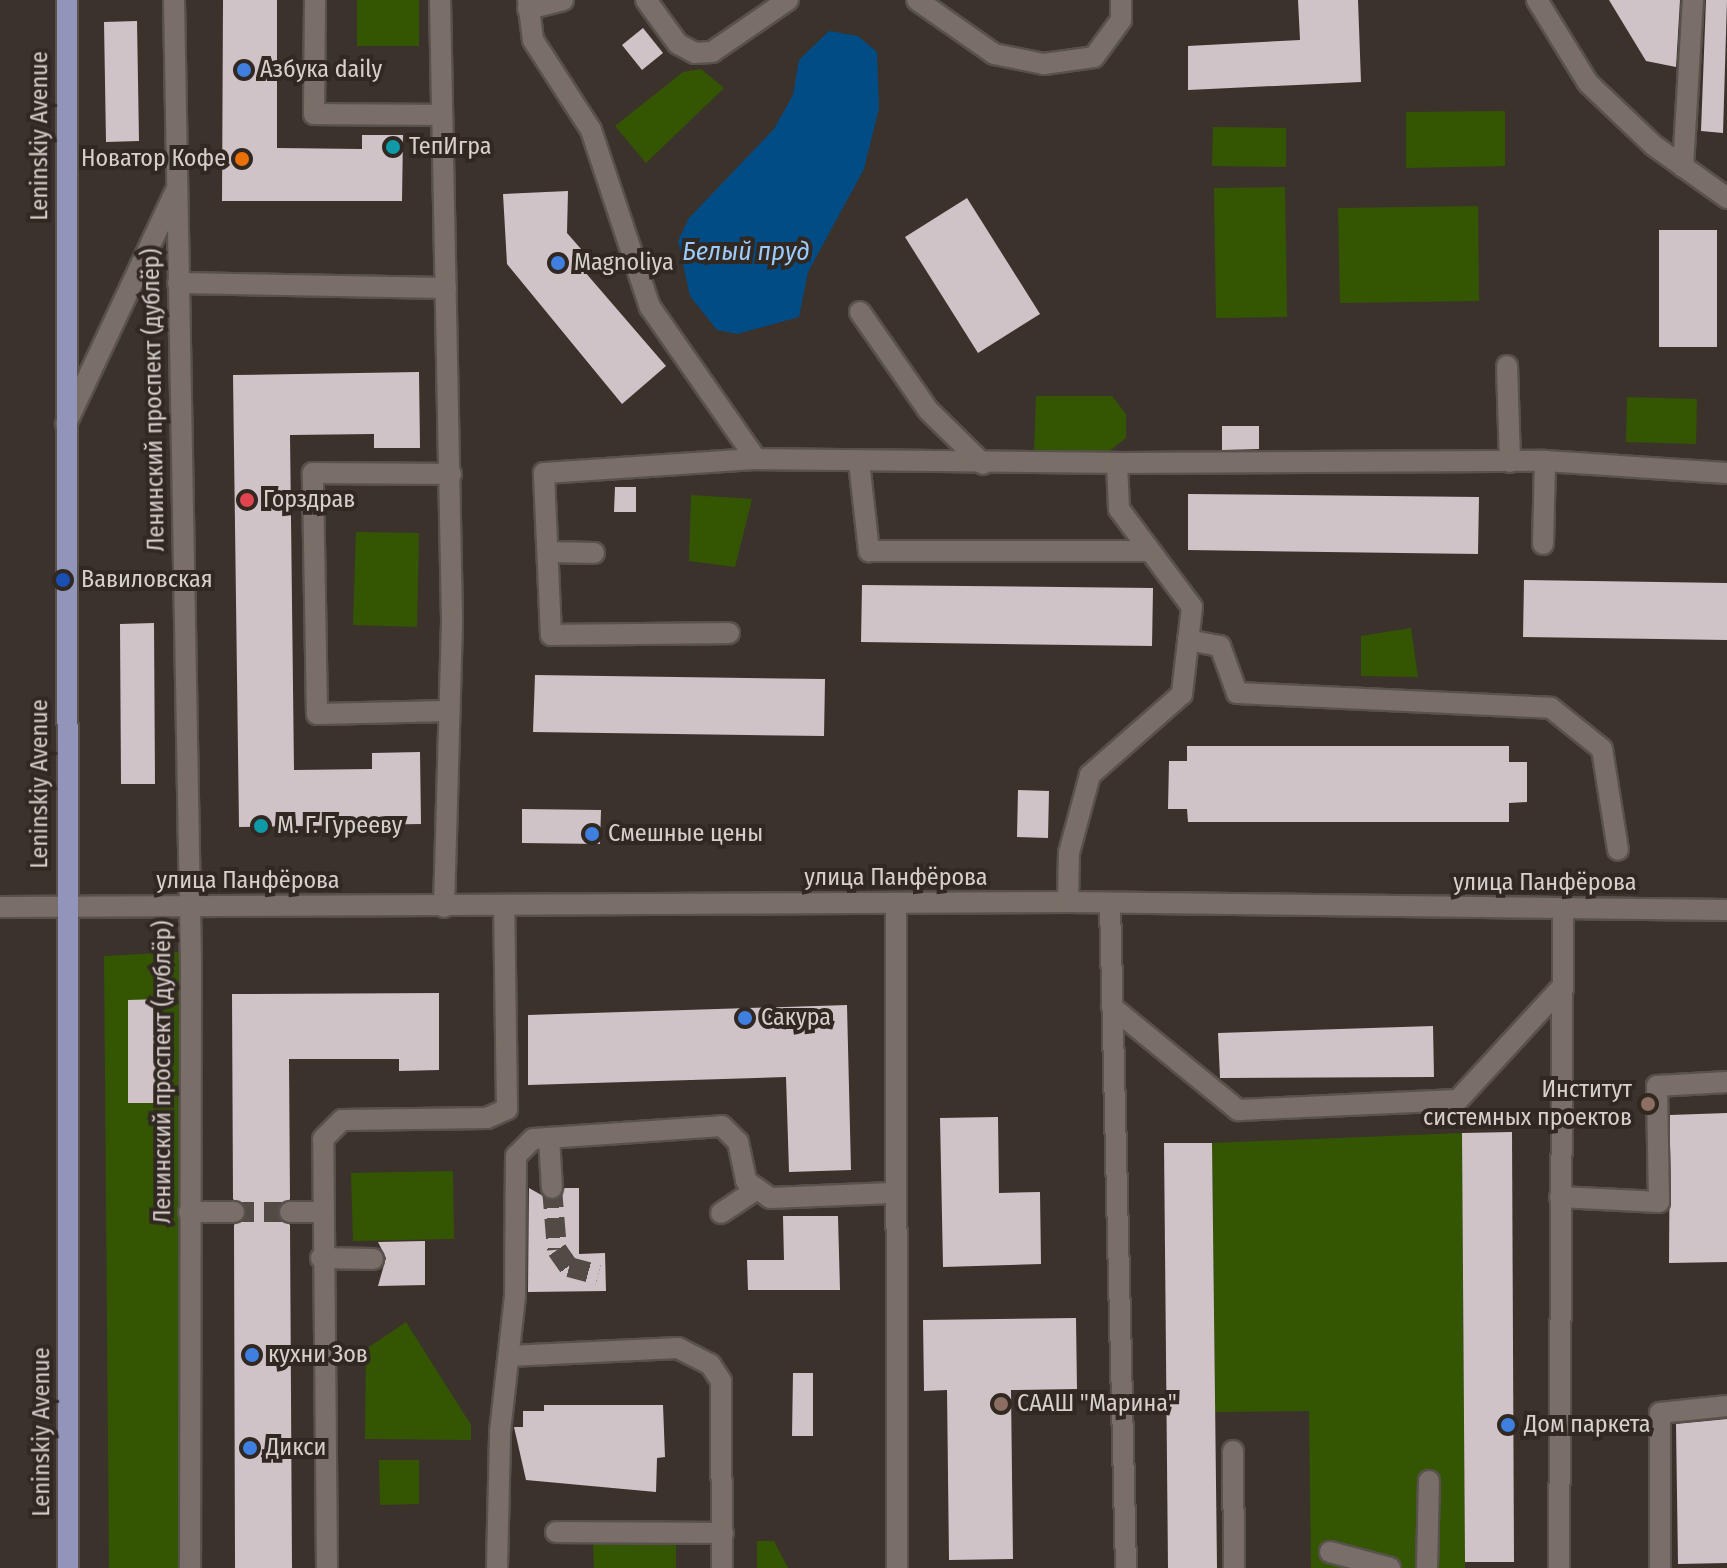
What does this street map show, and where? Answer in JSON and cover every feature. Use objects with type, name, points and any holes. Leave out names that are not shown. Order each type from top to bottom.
[{"type":"main road","name":"Leninskiy Avenue","points":[[67,0],[68,1568]]},
{"type":"street","name":"Ленинский проспект (дублёр)","points":[[174,0],[190,907],[190,1568]]},
{"type":"street","points":[[315,0],[314,114],[442,115]]},
{"type":"street","points":[[440,0],[451,474],[444,907]]},
{"type":"street","points":[[563,0],[528,5],[533,40],[591,130],[650,307],[756,459]]},
{"type":"street","points":[[646,0],[678,44],[695,53],[724,45],[788,0]]},
{"type":"street","points":[[917,0],[994,54],[1044,64],[1094,57],[1121,20],[1121,0]]},
{"type":"street","points":[[1537,0],[1588,83],[1683,167],[1727,198]]},
{"type":"street","points":[[1683,167],[1693,0]]},
{"type":"street","points":[[66,424],[177,188]]},
{"type":"street","points":[[178,283],[446,288]]},
{"type":"street","points":[[860,312],[928,410],[983,464]]},
{"type":"street","points":[[1507,366],[1510,462]]},
{"type":"street","points":[[729,633],[551,635],[544,473],[756,459],[983,464],[1545,461],[1727,473]]},
{"type":"street","points":[[1543,544],[1545,461]]},
{"type":"street","points":[[859,462],[869,551],[1146,551]]},
{"type":"street","points":[[1068,902],[1069,853],[1090,775],[1182,694],[1192,607],[1146,551],[1119,509],[1117,463]]},
{"type":"street","points":[[449,711],[317,714],[313,473],[451,474]]},
{"type":"street","points":[[548,552],[594,553]]},
{"type":"street","points":[[1188,640],[1220,646],[1237,693],[1551,708],[1602,749],[1618,850]]},
{"type":"street","name":"улица Панфёрова","points":[[0,907],[1068,902],[1727,910]]},
{"type":"street","points":[[896,904],[892,1193],[897,1568]]},
{"type":"street","points":[[1110,904],[1126,1568]]},
{"type":"street","points":[[327,1568],[320,1212],[329,1126],[358,1119],[487,1118],[507,1109],[504,906]]},
{"type":"street","points":[[1559,1568],[1560,989],[1563,910]]},
{"type":"street","points":[[1112,1007],[1238,1110],[1458,1100],[1560,989]]},
{"type":"street","points":[[1560,1197],[1659,1202],[1657,1086],[1727,1082]]},
{"type":"street","points":[[497,1568],[516,1156],[533,1139],[722,1126],[738,1142],[746,1181],[770,1198],[892,1193]]},
{"type":"street","points":[[549,1138],[552,1188]]},
{"type":"street","points":[[721,1213],[757,1189]]},
{"type":"street","points":[[189,1212],[234,1212]]},
{"type":"street","points":[[290,1212],[320,1212]]},
{"type":"street","points":[[321,1258],[373,1259]]},
{"type":"street","points":[[509,1356],[678,1348],[710,1364],[721,1381],[722,1568]]},
{"type":"street","points":[[1660,1568],[1660,1413],[1727,1406]]},
{"type":"street","points":[[1233,1451],[1234,1568]]},
{"type":"street","points":[[1427,1568],[1429,1481]]},
{"type":"street","points":[[556,1532],[723,1533]]},
{"type":"street","points":[[1330,1552],[1390,1568]]},
{"type":"green space","points":[[357,0],[419,0],[419,46],[357,46]]},
{"type":"green space","points":[[701,69],[724,88],[646,163],[615,126],[683,72]]},
{"type":"green space","points":[[1505,111],[1505,166],[1406,168],[1406,112]]},
{"type":"green space","points":[[1213,127],[1286,128],[1286,167],[1212,166]]},
{"type":"green space","points":[[1285,187],[1287,317],[1216,318],[1214,188]]},
{"type":"green space","points":[[1478,206],[1479,301],[1340,303],[1338,208]]},
{"type":"green space","points":[[1036,396],[1112,396],[1126,414],[1126,438],[1107,453],[1034,452]]},
{"type":"green space","points":[[1627,397],[1697,399],[1696,444],[1626,442]]},
{"type":"green space","points":[[691,495],[752,499],[735,567],[689,561]]},
{"type":"green space","points":[[356,532],[419,533],[417,627],[353,625]]},
{"type":"green space","points":[[1411,628],[1418,677],[1361,676],[1361,636]]},
{"type":"green space","points":[[179,952],[178,1568],[109,1568],[104,956]]},
{"type":"green space","points":[[1462,1133],[1465,1568],[1311,1568],[1309,1411],[1215,1412],[1212,1143]]},
{"type":"green space","points":[[453,1171],[454,1239],[353,1241],[351,1173]]},
{"type":"green space","points":[[406,1322],[471,1425],[471,1440],[365,1439],[366,1349]]},
{"type":"green space","points":[[379,1460],[419,1460],[419,1504],[380,1505]]},
{"type":"green space","points":[[757,1541],[774,1541],[788,1568],[757,1568]]},
{"type":"green space","points":[[593,1543],[676,1543],[676,1568],[594,1568]]},
{"type":"water","name":"Белый пруд","points":[[829,31],[858,36],[877,52],[879,108],[864,169],[808,272],[799,317],[737,334],[717,330],[690,296],[678,241],[689,218],[774,129],[793,95],[799,60]]},
{"type":"building","points":[[223,0],[277,0],[277,148],[362,149],[362,135],[403,135],[402,201],[222,201]]},
{"type":"building","points":[[1298,0],[1358,0],[1361,82],[1188,90],[1188,46],[1300,40]]},
{"type":"building","points":[[1609,0],[1680,0],[1676,67],[1646,61]]},
{"type":"building","points":[[1706,0],[1727,0],[1723,133],[1701,131]]},
{"type":"building","points":[[137,21],[139,141],[106,142],[104,22]]},
{"type":"building","points":[[643,28],[663,53],[642,70],[622,45]]},
{"type":"building","points":[[568,191],[567,233],[581,249],[572,257],[666,366],[622,404],[507,264],[503,194]]},
{"type":"building","points":[[967,198],[1040,314],[978,353],[905,237]]},
{"type":"building","points":[[1659,230],[1717,230],[1717,347],[1659,347]]},
{"type":"building","points":[[419,372],[420,448],[374,448],[374,434],[290,435],[294,770],[372,769],[372,753],[420,752],[421,824],[239,827],[233,375]]},
{"type":"building","points":[[1222,426],[1259,426],[1259,449],[1222,450]]},
{"type":"building","points":[[615,487],[636,487],[636,512],[614,512]]},
{"type":"building","points":[[1188,494],[1479,497],[1478,554],[1188,550]]},
{"type":"building","points":[[1524,580],[1727,583],[1727,640],[1523,637]]},
{"type":"building","points":[[862,585],[1153,588],[1152,646],[861,642]]},
{"type":"building","points":[[154,623],[155,784],[121,784],[120,624]]},
{"type":"building","points":[[535,675],[825,679],[824,736],[533,732]]},
{"type":"building","points":[[1187,746],[1509,746],[1509,762],[1527,762],[1527,802],[1509,803],[1509,822],[1188,822],[1187,809],[1168,809],[1169,761],[1187,761]]},
{"type":"building","points":[[1018,790],[1049,791],[1048,838],[1017,837]]},
{"type":"building","points":[[522,809],[601,810],[600,844],[522,843]]},
{"type":"building","points":[[439,993],[439,1070],[399,1071],[399,1059],[289,1059],[290,1199],[277,1213],[290,1225],[292,1568],[235,1568],[234,1225],[247,1211],[233,1199],[232,994]]},
{"type":"building","points":[[160,999],[162,1103],[128,1103],[128,1000]]},
{"type":"building","points":[[847,1005],[851,1170],[789,1172],[786,1077],[528,1085],[528,1015]]},
{"type":"building","points":[[1433,1026],[1434,1077],[1220,1078],[1218,1033]]},
{"type":"building","points":[[1727,1113],[1727,1262],[1669,1263],[1670,1115]]},
{"type":"building","points":[[998,1117],[999,1193],[1040,1192],[1041,1264],[943,1267],[940,1118]]},
{"type":"building","points":[[1512,1132],[1514,1562],[1465,1562],[1462,1133]]},
{"type":"building","points":[[1164,1143],[1212,1143],[1217,1568],[1168,1568]]},
{"type":"building","points":[[529,1188],[552,1201],[565,1188],[579,1188],[579,1254],[605,1253],[606,1291],[528,1292]]},
{"type":"building","points":[[783,1216],[838,1216],[840,1290],[748,1290],[747,1260],[784,1260]]},
{"type":"building","points":[[425,1241],[425,1285],[378,1286],[386,1258],[378,1242]]},
{"type":"building","points":[[1076,1318],[1077,1389],[1011,1390],[1013,1559],[949,1560],[947,1390],[924,1391],[923,1320]]},
{"type":"building","points":[[793,1373],[813,1373],[813,1436],[792,1436]]},
{"type":"building","points":[[544,1405],[663,1405],[665,1457],[657,1458],[656,1492],[526,1480],[514,1427],[523,1427],[523,1411],[544,1411]]},
{"type":"building","points":[[1727,1419],[1727,1563],[1678,1564],[1676,1424]]},
{"type":"tunnel","points":[[552,1188],[557,1250],[569,1267],[598,1275]]},
{"type":"tunnel","points":[[234,1212],[290,1212]]},
{"type":"place","name":"Азбука daily","points":[[244,70]]},
{"type":"place","name":"ТепИгра","points":[[393,147]]},
{"type":"place","name":"Новатор Кофе","points":[[242,159]]},
{"type":"place","name":"Magnoliya","points":[[558,263]]},
{"type":"place","name":"Горздрав","points":[[247,500]]},
{"type":"place","name":"Вавиловская","points":[[63,580]]},
{"type":"place","name":"М. Г. Гурееву","points":[[261,826]]},
{"type":"place","name":"Смешные цены","points":[[592,834]]},
{"type":"place","name":"Сакура","points":[[745,1018]]},
{"type":"place","name":"Институт системных проектов","points":[[1648,1104]]},
{"type":"place","name":"кухни Зов","points":[[252,1355]]},
{"type":"place","name":"СААШ \"Марина\"","points":[[1001,1404]]},
{"type":"place","name":"Дом паркета","points":[[1508,1425]]},
{"type":"place","name":"Дикси","points":[[250,1448]]}]
